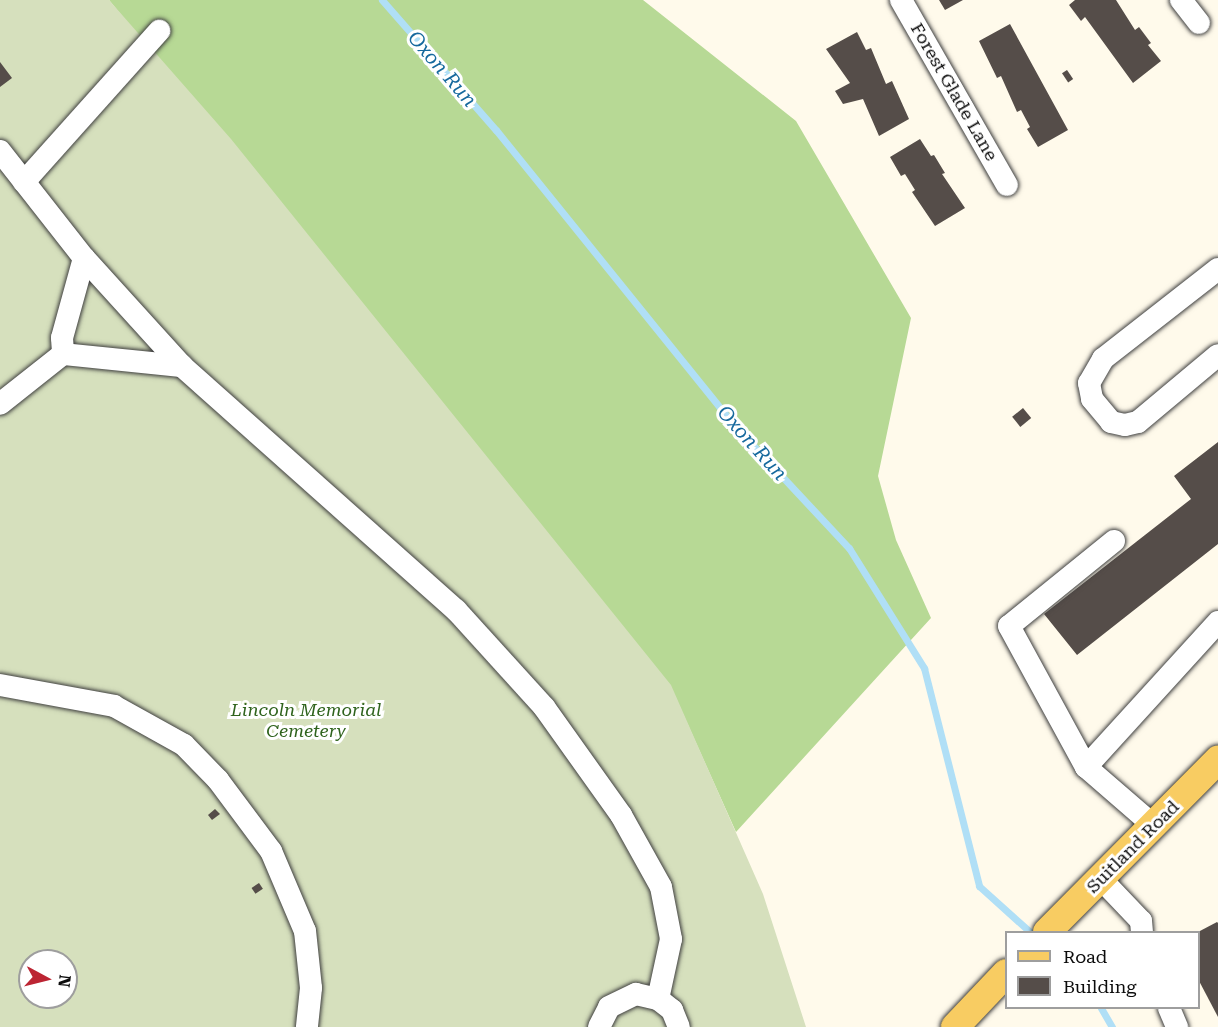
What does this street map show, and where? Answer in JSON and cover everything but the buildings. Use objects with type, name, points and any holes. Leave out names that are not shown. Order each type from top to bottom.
[{"type":"main road","name":"Suitland Road","points":[[1055,925],[1218,760]]},
{"type":"main road","points":[[955,1027],[1005,974]]},
{"type":"street","name":"Forest Glade Lane","points":[[901,0],[1007,185]]},
{"type":"street","points":[[1181,0],[1199,23]]},
{"type":"street","points":[[24,182],[159,30]]},
{"type":"street","points":[[0,151],[84,258],[182,366],[456,610],[544,707],[621,815],[661,887],[671,939],[658,999]]},
{"type":"street","points":[[63,354],[62,338],[84,258]]},
{"type":"street","points":[[1218,269],[1104,358],[1089,383],[1092,399],[1111,422],[1125,425],[1138,422],[1218,355]]},
{"type":"street","points":[[0,404],[63,354],[182,366]]},
{"type":"street","points":[[1114,541],[1009,626],[1086,767],[1154,826]]},
{"type":"street","points":[[1086,767],[1218,622]]},
{"type":"street","points":[[0,685],[114,706],[184,745],[218,780],[271,851],[305,931],[311,988],[307,1027]]},
{"type":"street","points":[[1101,879],[1141,921],[1142,931]]},
{"type":"street","points":[[599,1027],[609,1007],[626,996],[646,994],[658,999],[672,1010],[679,1027]]},
{"type":"street","points":[[1169,1009],[1177,1027]]},
{"type":"green space","name":"Lincoln Memorial Cemetery","points":[[0,0],[109,0],[231,139],[671,685],[763,894],[806,1027],[0,1027]]},
{"type":"green space","points":[[109,0],[643,0],[796,121],[911,318],[878,476],[896,540],[931,618],[736,832],[675,696]]},
{"type":"waterway","name":"Oxon Run","points":[[382,0],[496,130],[736,427],[849,548],[924,668],[979,886],[1029,931]]},
{"type":"waterway","name":"Oxon Run","points":[[1102,1009],[1112,1027]]}]
